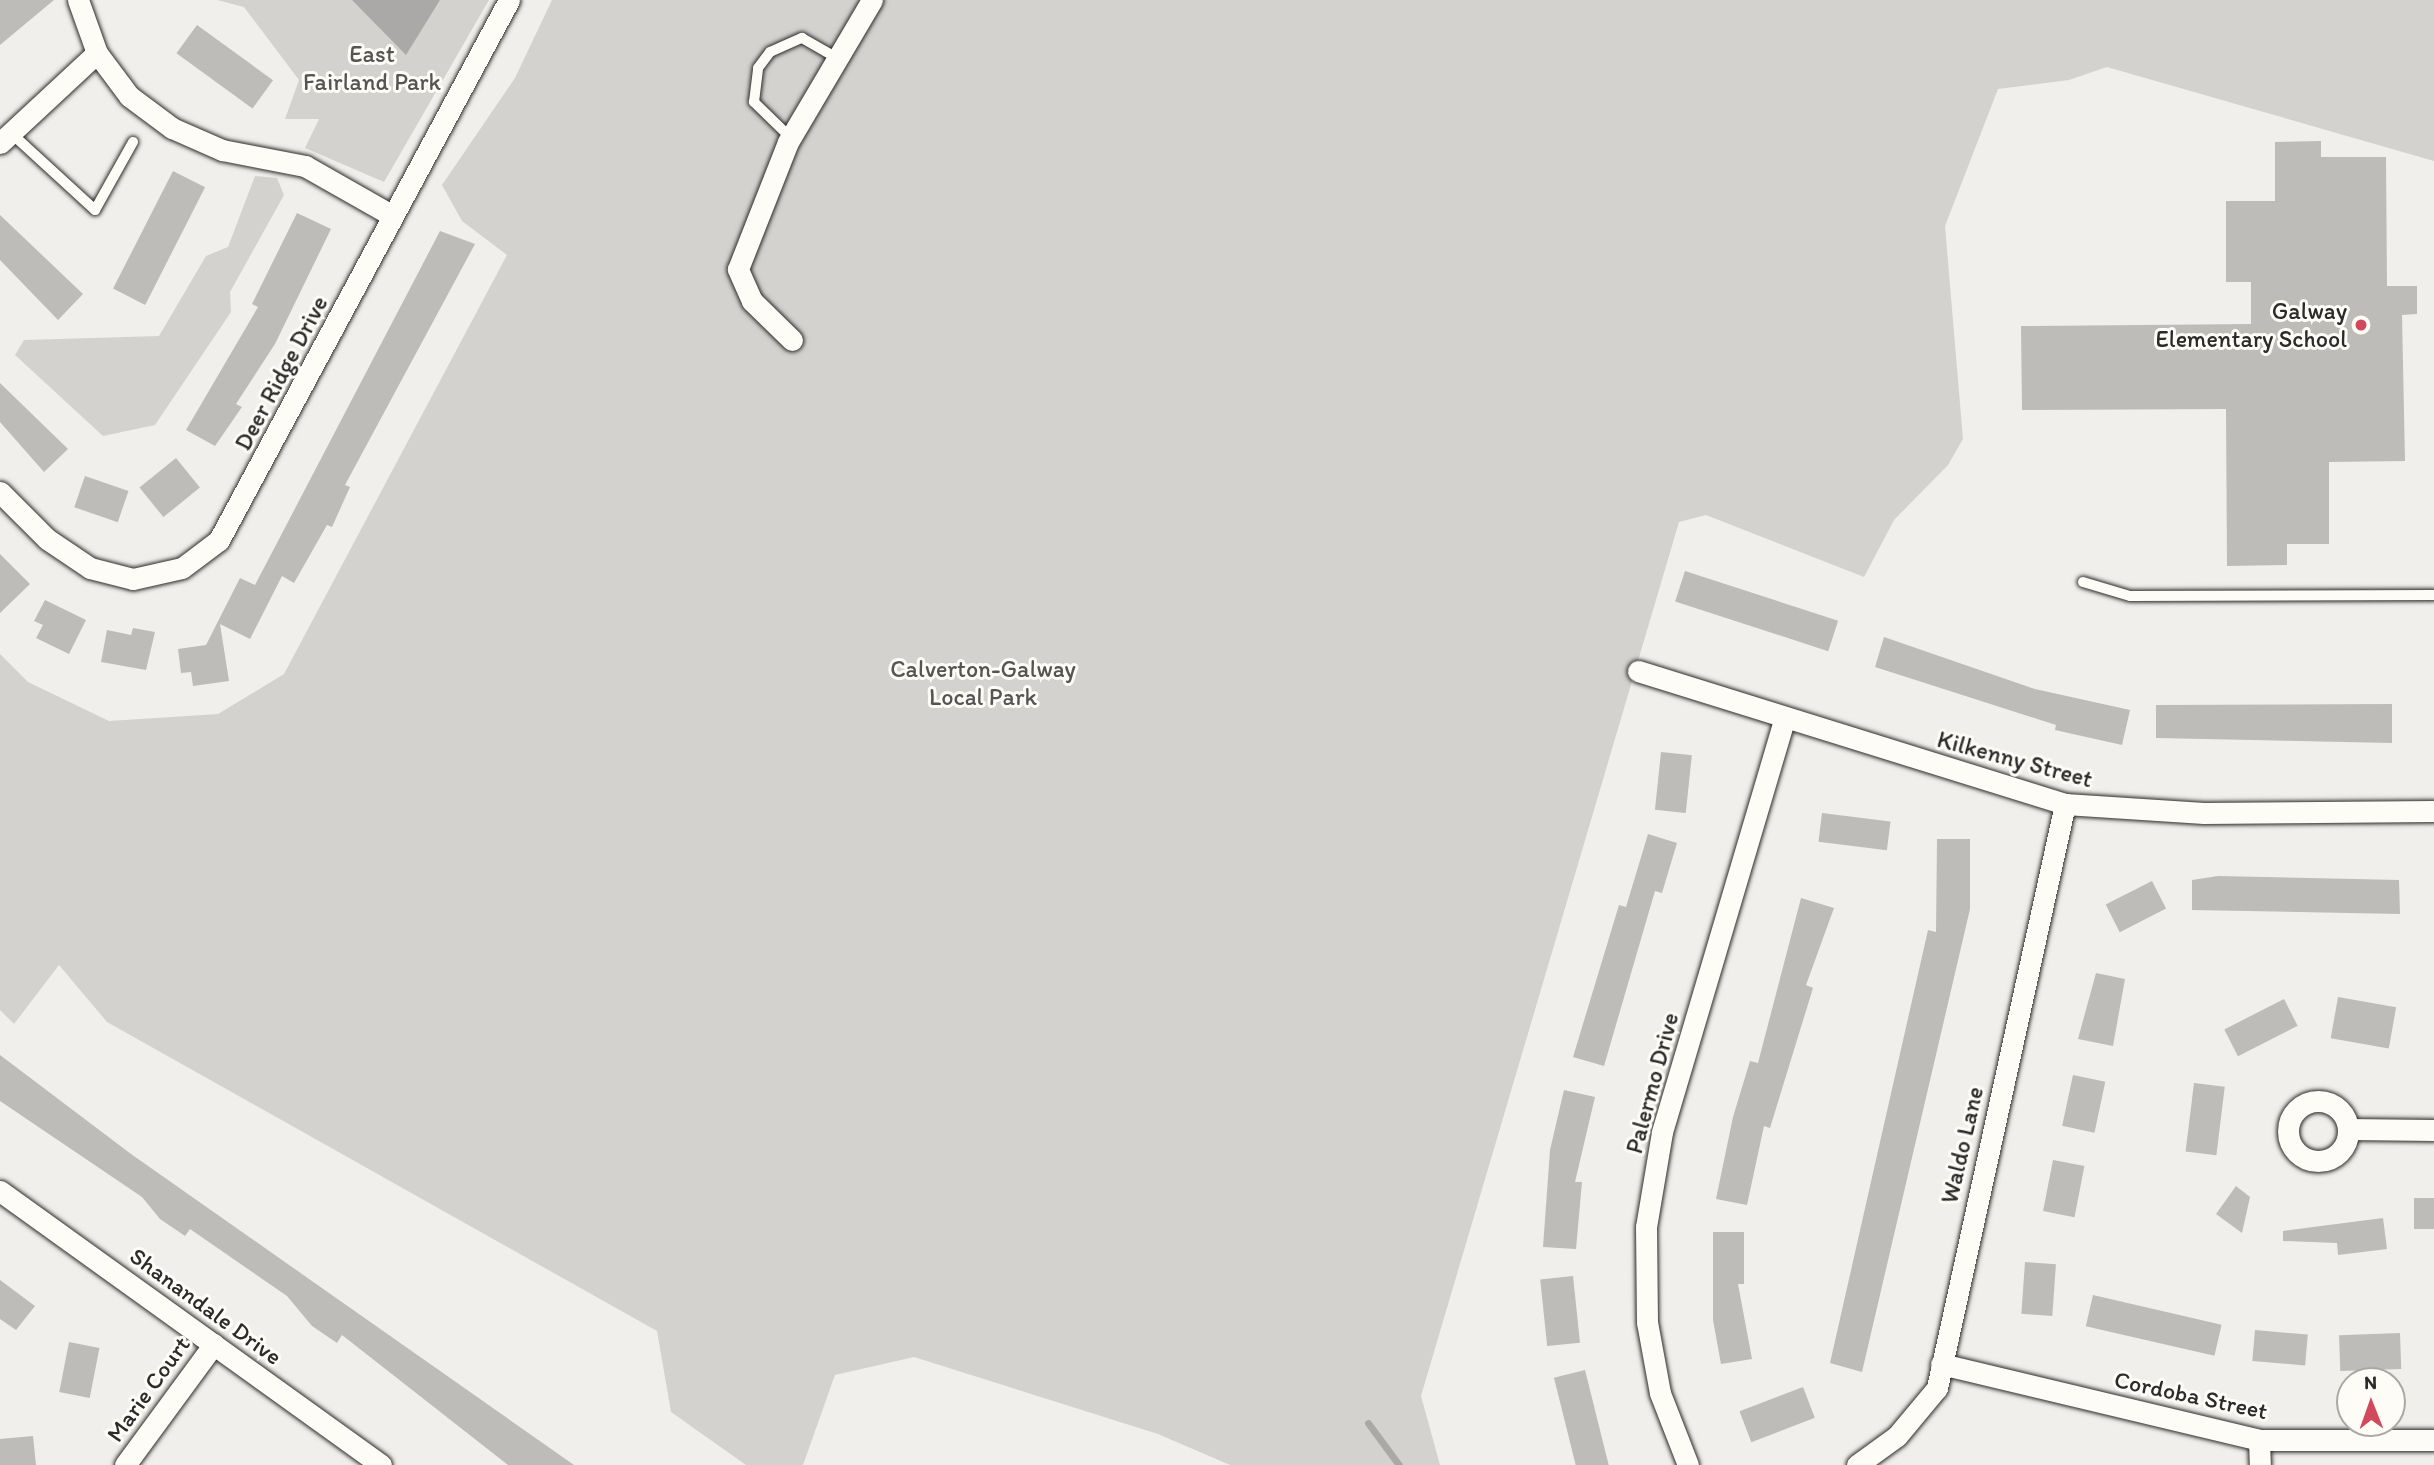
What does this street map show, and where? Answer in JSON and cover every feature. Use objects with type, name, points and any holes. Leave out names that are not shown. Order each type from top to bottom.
[{"type":"street","points":[[78,0],[97,53],[129,96],[172,128],[222,150],[304,166],[393,216]]},
{"type":"street","name":"Deer Ridge Drive","points":[[0,492],[47,539],[90,568],[133,579],[182,568],[219,540],[237,515],[509,0]]},
{"type":"street","points":[[792,340],[752,301],[738,269],[791,138],[872,0]]},
{"type":"street","points":[[5,138],[97,53]]},
{"type":"street","name":"Kilkenny Street","points":[[1638,671],[1784,719],[2065,804],[2204,813],[2434,811]]},
{"type":"street","name":"Palermo Drive","points":[[1688,1465],[1660,1393],[1647,1322],[1646,1227],[1662,1132],[1784,719]]},
{"type":"street","name":"Waldo Lane","points":[[1857,1465],[1897,1436],[1937,1388],[2065,804]]},
{"type":"street","points":[[2348,1129],[2434,1130]]},
{"type":"street","name":"Shanandale Drive","points":[[0,1191],[381,1465]]},
{"type":"street","name":"Marie Court","points":[[125,1465],[214,1344]]},
{"type":"street","name":"Cordoba Street","points":[[1941,1364],[2259,1440],[2434,1440]]},
{"type":"street","points":[[2259,1440],[2260,1465]]},
{"type":"lane","points":[[791,138],[754,102],[758,68],[770,52],[802,38],[837,58]]},
{"type":"lane","points":[[5,138],[95,210],[133,142]]},
{"type":"lane","points":[[2082,582],[2130,596],[2434,595]]},
{"type":"green space","name":"East Fairland Park","points":[[217,0],[489,0],[384,182],[305,148],[319,119],[285,119],[299,80],[244,7]]},
{"type":"green space","name":"Calverton-Galway Local Park","points":[[552,0],[2434,0],[2434,161],[2107,67],[2069,80],[1998,89],[1945,226],[1963,439],[1948,465],[1894,520],[1864,577],[1706,515],[1679,522],[1421,1396],[1440,1465],[1230,1465],[1158,1434],[914,1357],[835,1375],[803,1465],[746,1465],[671,1412],[657,1331],[107,1022],[59,965],[14,1024],[0,1010],[0,654],[28,682],[109,721],[218,714],[284,674],[507,255],[462,221],[442,185],[515,78]]},
{"type":"green space","points":[[255,176],[277,178],[284,195],[230,292],[231,312],[155,425],[103,436],[15,355],[24,340],[159,336],[206,256],[228,247]]},
{"type":"shaded area","points":[[352,0],[440,0],[406,55]]},
{"type":"building","points":[[0,0],[54,0],[0,45]]},
{"type":"building","points":[[197,25],[273,80],[252,109],[176,53]]},
{"type":"building","name":"Galway Elementary School","points":[[2321,141],[2321,157],[2386,157],[2387,286],[2417,286],[2417,314],[2402,315],[2405,461],[2329,462],[2329,544],[2287,544],[2287,565],[2227,566],[2226,409],[2022,410],[2021,326],[2251,324],[2251,282],[2226,282],[2226,201],[2275,201],[2275,142]]},
{"type":"building","points":[[173,171],[205,187],[145,305],[113,289]]},
{"type":"building","points":[[297,213],[331,229],[275,344],[236,404],[242,407],[215,446],[186,430],[258,307],[252,304]]},
{"type":"building","points":[[0,215],[83,294],[58,320],[0,260]]},
{"type":"building","points":[[440,231],[475,244],[345,485],[350,487],[332,527],[327,525],[294,583],[282,576],[250,639],[220,624],[229,681],[193,686],[191,672],[181,673],[178,649],[206,645],[240,578],[255,585]]},
{"type":"building","points":[[0,383],[68,449],[44,472],[0,422]]},
{"type":"building","points":[[176,458],[200,488],[163,517],[139,488]]},
{"type":"building","points":[[85,476],[128,491],[118,522],[74,507]]},
{"type":"building","points":[[0,554],[30,584],[0,613]]},
{"type":"building","points":[[1685,571],[1838,621],[1828,651],[1675,601]]},
{"type":"building","points":[[45,600],[86,620],[69,654],[36,638],[43,625],[34,621]]},
{"type":"building","points":[[133,628],[155,632],[146,670],[101,662],[107,630],[131,635]]},
{"type":"building","points":[[1884,637],[2035,689],[2130,710],[2122,745],[2055,730],[2056,725],[1875,667]]},
{"type":"building","points":[[2392,704],[2392,743],[2156,738],[2156,705]]},
{"type":"building","points":[[1661,752],[1692,755],[1686,813],[1655,810]]},
{"type":"building","points":[[1822,813],[1890,821],[1887,850],[1818,842]]},
{"type":"building","points":[[1648,834],[1677,843],[1662,893],[1655,891],[1604,1066],[1573,1057],[1619,905],[1626,907]]},
{"type":"building","points":[[1937,839],[1970,839],[1970,909],[1862,1372],[1830,1363],[1928,930],[1936,932]]},
{"type":"building","points":[[2218,876],[2399,880],[2400,914],[2192,910],[2192,880]]},
{"type":"building","points":[[2152,881],[2166,909],[2120,932],[2106,905]]},
{"type":"building","points":[[1801,898],[1834,908],[1806,985],[1813,988],[1770,1128],[1764,1126],[1747,1205],[1716,1199],[1733,1117],[1750,1061],[1758,1063]]},
{"type":"building","points":[[2096,973],[2125,979],[2113,1046],[2078,1039]]},
{"type":"building","points":[[2338,997],[2396,1007],[2389,1049],[2331,1038]]},
{"type":"building","points":[[2284,999],[2298,1026],[2238,1056],[2224,1029]]},
{"type":"building","points":[[0,1055],[131,1154],[574,1465],[508,1465],[342,1335],[337,1343],[312,1326],[287,1296],[190,1229],[185,1236],[160,1219],[142,1197],[0,1101]]},
{"type":"building","points":[[2073,1075],[2105,1082],[2094,1133],[2062,1126]]},
{"type":"building","points":[[2194,1083],[2225,1087],[2216,1155],[2186,1151]]},
{"type":"building","points":[[1564,1090],[1595,1097],[1575,1182],[1582,1182],[1576,1249],[1543,1247],[1550,1150]]},
{"type":"building","points":[[2053,1160],[2084,1166],[2074,1217],[2043,1211]]},
{"type":"building","points":[[2236,1186],[2250,1197],[2242,1233],[2216,1214]]},
{"type":"building","points":[[2414,1198],[2434,1198],[2434,1229],[2414,1229]]},
{"type":"building","points":[[2383,1218],[2387,1249],[2338,1255],[2337,1243],[2283,1241],[2283,1231]]},
{"type":"building","points":[[1713,1232],[1744,1232],[1744,1284],[1738,1284],[1752,1359],[1721,1364],[1713,1320]]},
{"type":"building","points":[[2025,1262],[2056,1264],[2052,1316],[2021,1314]]},
{"type":"building","points":[[1573,1276],[1580,1343],[1547,1346],[1540,1279]]},
{"type":"building","points":[[0,1280],[35,1306],[16,1330],[0,1319]]},
{"type":"building","points":[[2093,1295],[2222,1325],[2214,1356],[2086,1326]]},
{"type":"building","points":[[2255,1330],[2308,1335],[2305,1366],[2252,1361]]},
{"type":"building","points":[[2400,1333],[2401,1367],[2340,1367],[2339,1335]]},
{"type":"building","points":[[69,1342],[99,1348],[90,1398],[59,1392]]},
{"type":"building","points":[[1585,1370],[1609,1465],[1576,1465],[1554,1378]]},
{"type":"building","points":[[1803,1387],[1815,1418],[1751,1442],[1740,1411]]},
{"type":"building","points":[[33,1436],[36,1465],[0,1465],[0,1439]]},
{"type":"waterway","points":[[1368,1423],[1399,1465]]},
{"type":"place","name":"Galway Elementary School","points":[[2361,325]]}]
